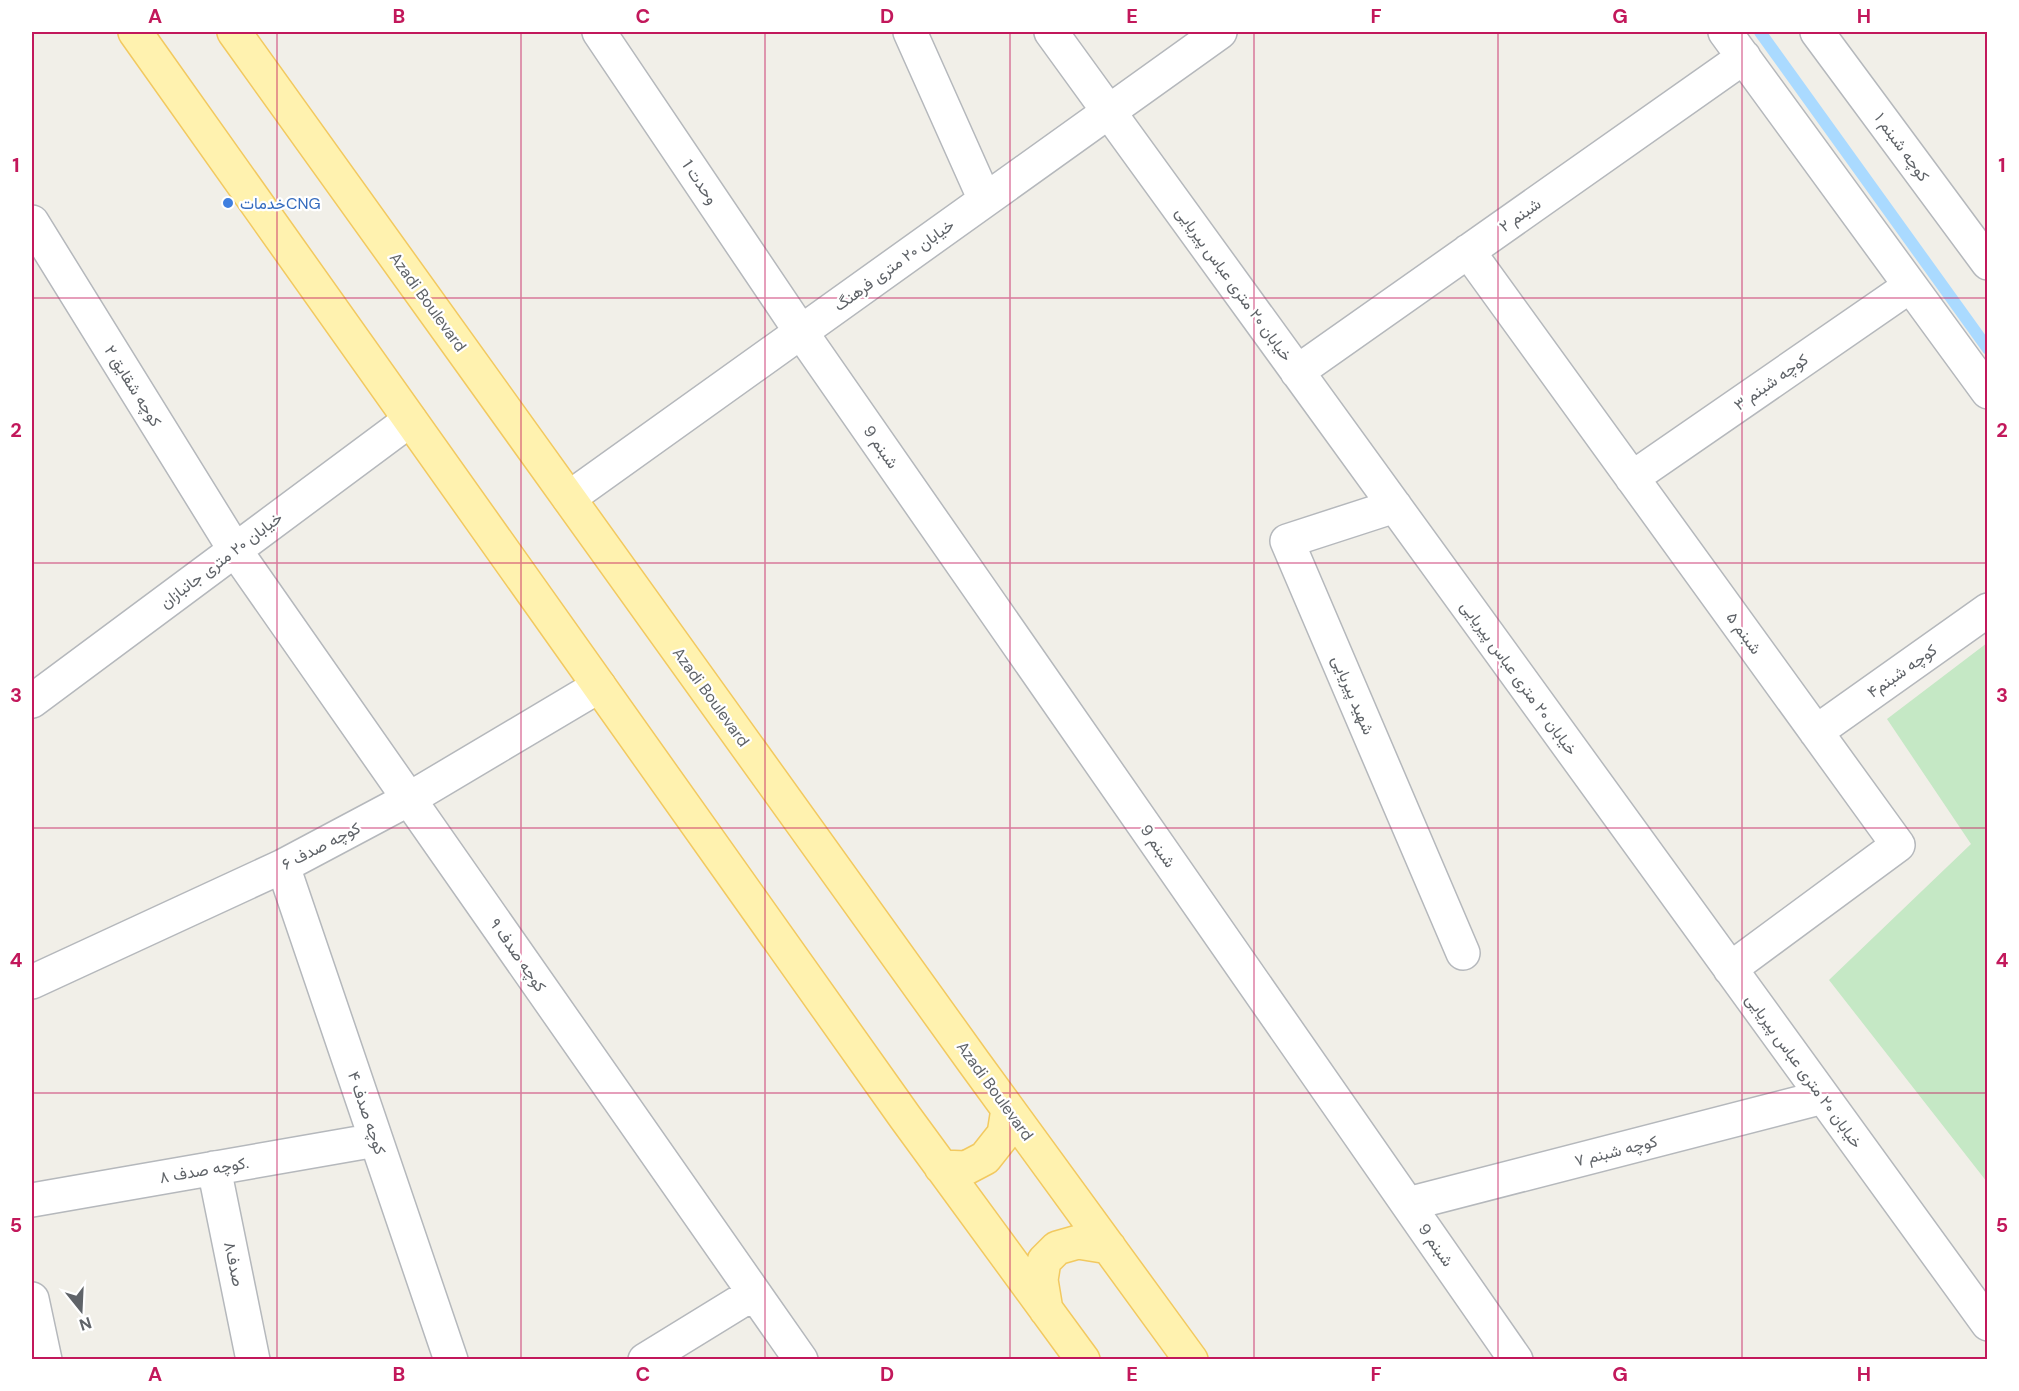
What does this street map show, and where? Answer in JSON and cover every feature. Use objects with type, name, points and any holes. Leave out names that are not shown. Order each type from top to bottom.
[{"type":"main road","points":[[135,32],[941,1167],[1083,1359]]},
{"type":"main road","name":"Azadi Boulevard","points":[[234,32],[1008,1109],[1191,1359]]},
{"type":"main road","points":[[941,1167],[966,1168],[985,1158],[1004,1134],[1008,1109]]},
{"type":"main road","points":[[1046,1310],[1041,1280],[1044,1261],[1057,1248],[1078,1242],[1110,1248]]},
{"type":"street","name":"وحدت 1","points":[[599,32],[801,332]]},
{"type":"street","points":[[910,32],[985,200]]},
{"type":"street","name":"خیابان ۲۰ متری عباس پیریایی","points":[[1051,32],[1988,1324]]},
{"type":"street","name":"خیابان ۲۰ متری فرهنگ","points":[[569,498],[1220,32]]},
{"type":"street","name":"کوچه شبنم ۱","points":[[1817,32],[1988,263]]},
{"type":"street","points":[[1734,44],[1988,392]]},
{"type":"street","name":"شبنم ۲","points":[[1297,372],[1468,251],[1734,44]]},
{"type":"street","name":"کوچه شقایق ۲","points":[[32,222],[235,550]]},
{"type":"street","name":"شبنم ۵","points":[[1468,251],[1898,846],[1730,969]]},
{"type":"street","name":"کوچه شبنم ۳","points":[[1632,478],[1910,286]]},
{"type":"street","name":"شبنم 9","points":[[801,332],[1516,1359]]},
{"type":"street","name":"خیابان ۲۰ متری جانبازان","points":[[36,688],[235,550],[410,420]]},
{"type":"street","name":"شهید پیریایی","points":[[1395,506],[1287,541],[1463,953]]},
{"type":"street","name":"کوچه صدف ۹","points":[[235,550],[801,1359]]},
{"type":"street","name":"کوچه شبنم۴","points":[[1816,732],[1988,610]]},
{"type":"street","name":"کوچه صدف ۶","points":[[32,982],[284,866],[410,799],[598,686]]},
{"type":"street","name":"کوچه صدف ۴","points":[[284,866],[451,1359]]},
{"type":"street","name":"کوچه شبنم ۷","points":[[1408,1204],[1823,1097]]},
{"type":"street","name":"کوچه صدف ۸.","points":[[32,1200],[376,1140]]},
{"type":"street","name":"صدف۸","points":[[214,1168],[253,1359]]},
{"type":"street","points":[[645,1359],[754,1293]]},
{"type":"street","points":[[32,1299],[45,1359]]},
{"type":"green space","points":[[1987,643],[1987,1182],[1829,980],[1971,844],[1887,719]]},
{"type":"waterway","points":[[1760,32],[1988,349]]},
{"type":"place","name":"خدماتCNG","points":[[228,203]]}]
